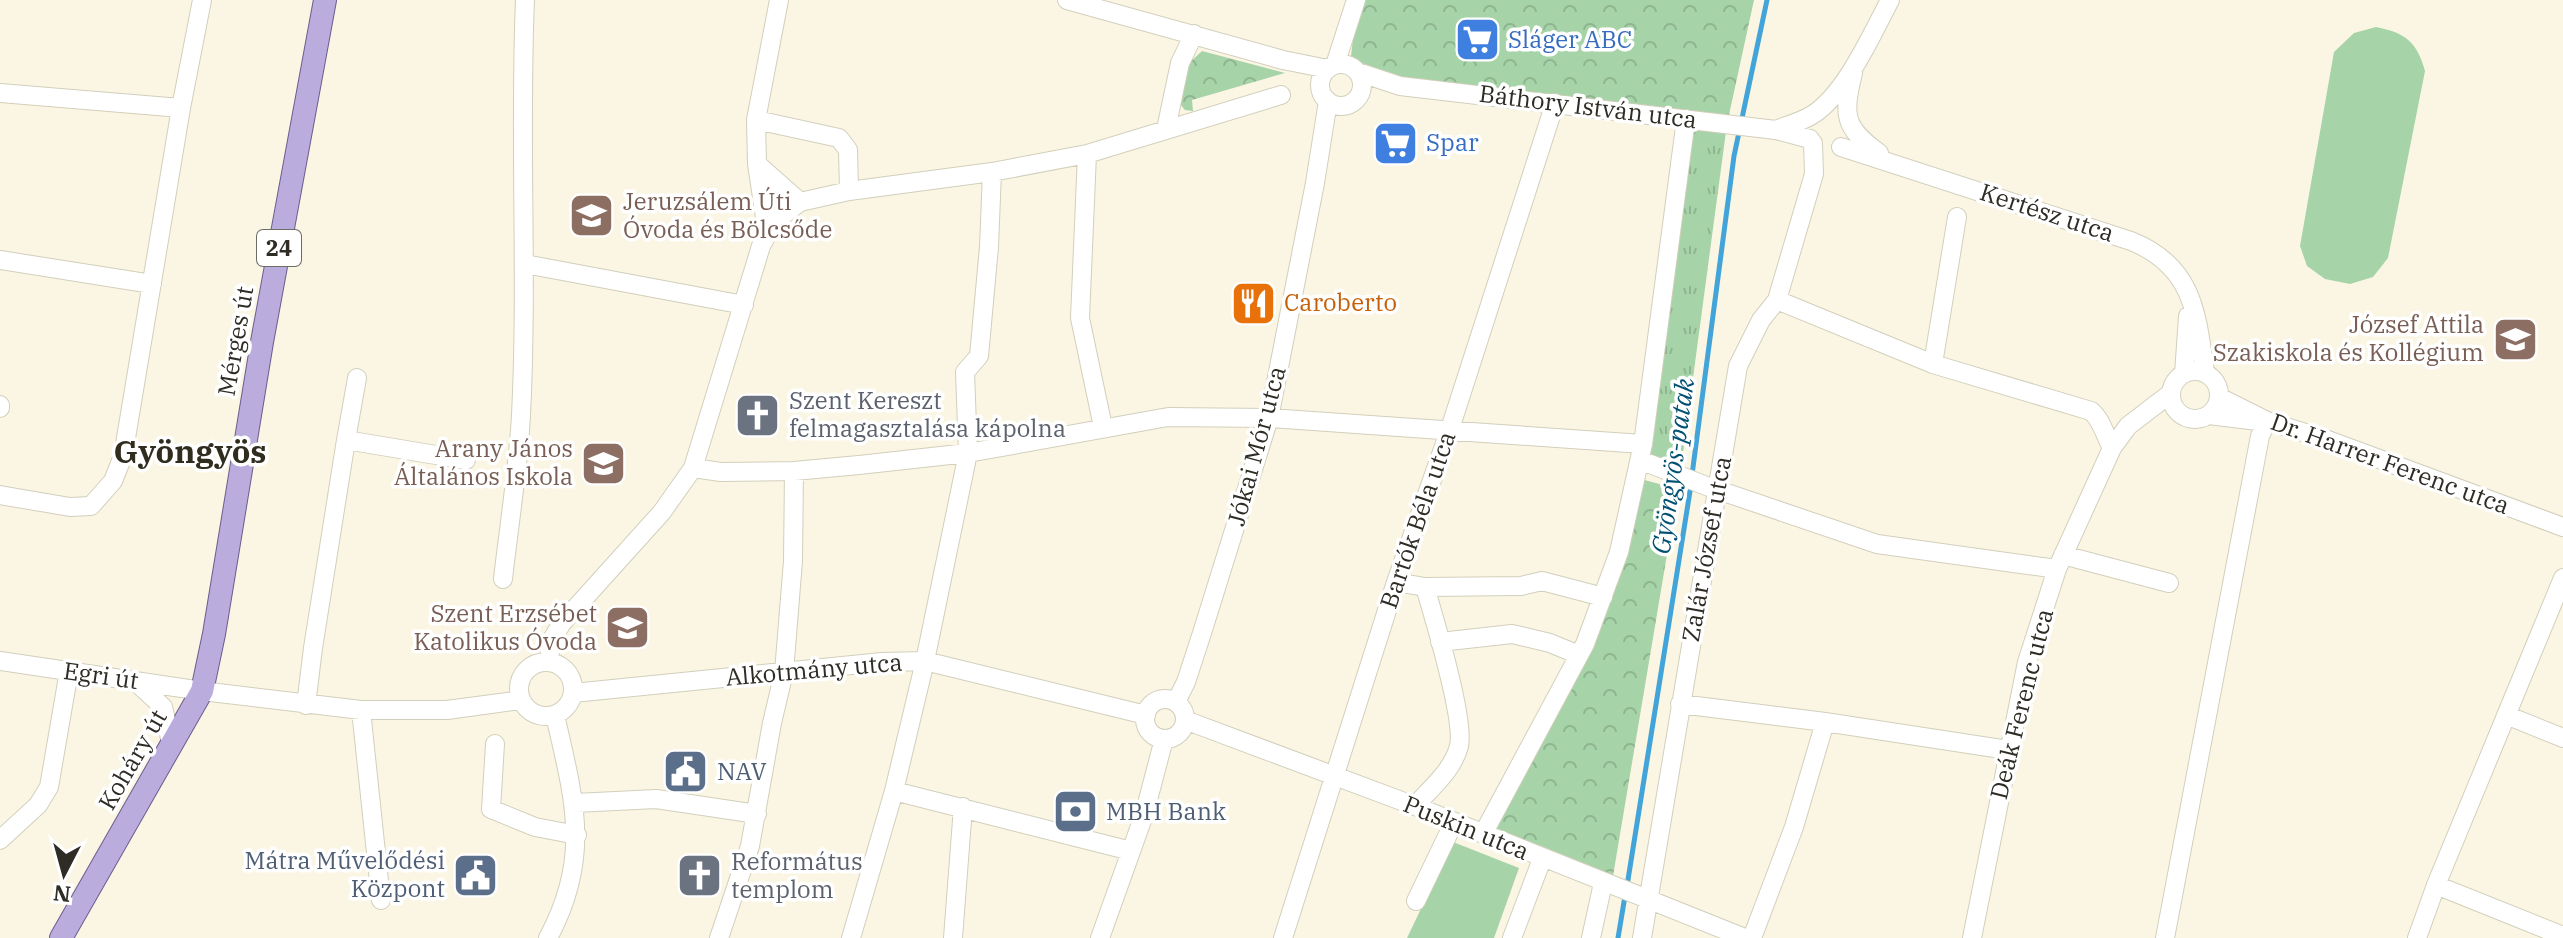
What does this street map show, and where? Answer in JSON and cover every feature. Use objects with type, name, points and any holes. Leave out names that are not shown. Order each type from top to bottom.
[{"type":"main road","name":"Mérges út","points":[[202,691],[273,277],[325,0]]},
{"type":"main road","name":"Koháry út","points":[[61,938],[202,691]]},
{"type":"street","points":[[0,495],[70,507],[91,506],[113,481],[123,456],[202,0]]},
{"type":"street","points":[[503,579],[521,418],[525,264],[522,77],[525,0]]},
{"type":"street","points":[[767,231],[757,164],[756,120],[779,0]]},
{"type":"street","name":"Báthory István utca","points":[[1067,0],[1283,60],[1340,82],[1400,86],[1753,127],[1776,130],[1824,145]]},
{"type":"street","points":[[1855,65],[1848,97],[1848,138],[1824,145],[1807,127],[1855,65],[1890,0]]},
{"type":"street","name":"Jókai Mór utca","points":[[1176,702],[1186,682],[1269,418],[1315,183],[1355,5]]},
{"type":"street","points":[[1166,129],[1180,63],[1194,34]]},
{"type":"street","points":[[0,93],[181,108]]},
{"type":"street","points":[[549,662],[551,641],[562,623],[662,512],[693,468],[767,231],[774,222],[800,202],[849,191],[992,172],[1087,154],[1281,95]]},
{"type":"street","name":"Bartók Béla utca","points":[[1283,938],[1396,582],[1449,432],[1555,103]]},
{"type":"street","points":[[1776,130],[1817,112],[1839,110],[1866,143],[1895,164]]},
{"type":"street","points":[[1483,834],[1579,655],[1619,552],[1641,452],[1686,119]]},
{"type":"street","points":[[756,120],[839,138],[848,150],[849,191]]},
{"type":"street","name":"Kertész utca","points":[[1824,145],[1895,164],[2154,251],[2185,285],[2196,308],[2205,373]]},
{"type":"street","name":"Zalár József utca","points":[[1642,938],[1645,900],[1680,704],[1713,489],[1738,366],[1761,320],[1777,300],[1824,145]]},
{"type":"street","points":[[1087,154],[1080,318],[1103,427]]},
{"type":"street","points":[[757,164],[800,202]]},
{"type":"street","points":[[851,938],[894,791],[925,661],[968,453],[965,372],[979,356],[992,172]]},
{"type":"street","points":[[1933,364],[1957,217]]},
{"type":"street","points":[[0,260],[152,284]]},
{"type":"street","points":[[525,264],[744,305]]},
{"type":"street","points":[[2184,374],[2188,318],[2185,285]]},
{"type":"street","points":[[1777,300],[1933,364],[2091,411],[2099,418],[2103,433],[2117,442]]},
{"type":"street","points":[[2179,414],[2171,401],[2176,379],[2198,371],[2216,383],[2218,404],[2209,415]]},
{"type":"street","points":[[306,705],[357,378]]},
{"type":"street","points":[[2117,442],[2139,417],[2171,393]]},
{"type":"street","name":"Dr. Harrer Ferenc utca","points":[[2219,397],[2267,421],[2325,439],[2563,527]]},
{"type":"street","points":[[2117,442],[2148,421],[2179,414],[2194,420],[2209,415],[2267,421],[2260,436],[2165,938]]},
{"type":"street","points":[[693,468],[721,472],[794,471],[968,453],[1168,417],[1269,418],[1449,432],[1641,452],[1671,473],[1877,544],[2060,562],[2169,583]]},
{"type":"street","points":[[346,440],[466,460]]},
{"type":"street","name":"Deák Ferenc utca","points":[[1972,938],[2027,662],[2060,562],[2117,442]]},
{"type":"street","points":[[719,938],[750,846],[784,672],[793,561],[794,471]]},
{"type":"street","points":[[2417,938],[2563,578]]},
{"type":"street","points":[[1396,582],[1425,587],[1521,586],[1542,581],[1603,597]]},
{"type":"street","points":[[1415,806],[1452,764],[1460,744],[1458,719],[1425,587]]},
{"type":"street","points":[[1440,642],[1512,634],[1550,643],[1579,655]]},
{"type":"street","name":"Egri út","points":[[0,661],[202,691]]},
{"type":"street","name":"Alkotmány utca","points":[[573,693],[882,662],[925,661],[1146,715]]},
{"type":"street","points":[[549,662],[563,667],[572,679],[573,693],[567,706],[555,715],[542,715],[530,710],[521,700],[519,687],[523,674],[534,664],[549,662]]},
{"type":"street","points":[[0,840],[38,805],[49,787],[69,671]]},
{"type":"street","points":[[134,680],[163,707],[172,747]]},
{"type":"street","points":[[202,691],[361,710],[447,710],[521,700]]},
{"type":"street","points":[[1159,700],[1176,702],[1185,720],[1177,735],[1164,739],[1150,731],[1146,715],[1150,706],[1159,700]]},
{"type":"street","points":[[1680,704],[2008,750]]},
{"type":"street","points":[[361,710],[381,900]]},
{"type":"street","points":[[548,938],[564,908],[577,835],[575,803],[555,715]]},
{"type":"street","points":[[2506,715],[2563,738]]},
{"type":"street","name":"Puskin utca","points":[[1185,720],[1415,806],[1745,938]]},
{"type":"street","points":[[1752,938],[1794,827],[1825,722]]},
{"type":"street","points":[[1100,938],[1144,815],[1164,739]]},
{"type":"street","points":[[495,744],[491,809],[535,827],[577,835]]},
{"type":"street","points":[[894,791],[1131,851]]},
{"type":"street","points":[[575,803],[656,799],[757,814]]},
{"type":"street","points":[[953,938],[963,807]]},
{"type":"street","points":[[1416,901],[1454,822]]},
{"type":"street","points":[[1512,938],[1542,859]]},
{"type":"street","points":[[1591,938],[1605,884]]},
{"type":"street","points":[[2436,885],[2563,936]]},
{"type":"green space","points":[[1357,0],[1754,0],[1727,124],[1375,78],[1350,66]]},
{"type":"green space","points":[[2376,27],[2409,40],[2425,71],[2388,258],[2373,277],[2350,284],[2325,279],[2307,266],[2300,246],[2334,52],[2354,33]]},
{"type":"green space","points":[[1202,51],[1285,73],[1192,100],[1193,111],[1185,110],[1180,104],[1189,63]]},
{"type":"green space","points":[[1686,119],[1727,124],[1680,475],[1641,452]]},
{"type":"green space","points":[[1637,478],[1678,489],[1612,882],[1490,831],[1555,712]]},
{"type":"green space","points":[[1453,842],[1519,868],[1494,938],[1407,938]]},
{"type":"waterway","name":"Gyöngyös-patak","points":[[1692,475],[1734,156],[1767,0]]},
{"type":"waterway","name":"Gyöngyös-patak","points":[[1627,886],[1691,485]]},
{"type":"waterway","name":"Gyöngyös-patak","points":[[1618,938],[1625,896]]},
{"type":"place","name":"Sláger ABC","points":[[1477,40]]},
{"type":"place","name":"Spar","points":[[1395,143]]},
{"type":"place","name":"Jeruzsálem Úti Óvoda és Bölcsőde","points":[[592,216]]},
{"type":"place","name":"Caroberto","points":[[1253,303]]},
{"type":"place","name":"József Attila Szakiskola és Kollégium","points":[[2515,339]]},
{"type":"place","name":"Szent Kereszt felmagasztalása kápolna","points":[[758,415]]},
{"type":"place","name":"Arany János Általános Iskola","points":[[604,463]]},
{"type":"place","name":"Szent Erzsébet Katolikus Óvoda","points":[[628,628]]},
{"type":"place","name":"NAV","points":[[686,772]]},
{"type":"place","name":"MBH Bank","points":[[1075,812]]},
{"type":"place","name":"Mátra Művelődési Központ","points":[[476,875]]},
{"type":"place","name":"Református templom","points":[[700,876]]},
{"type":"district","name":"Gyöngyös","points":[[190,452]]}]
